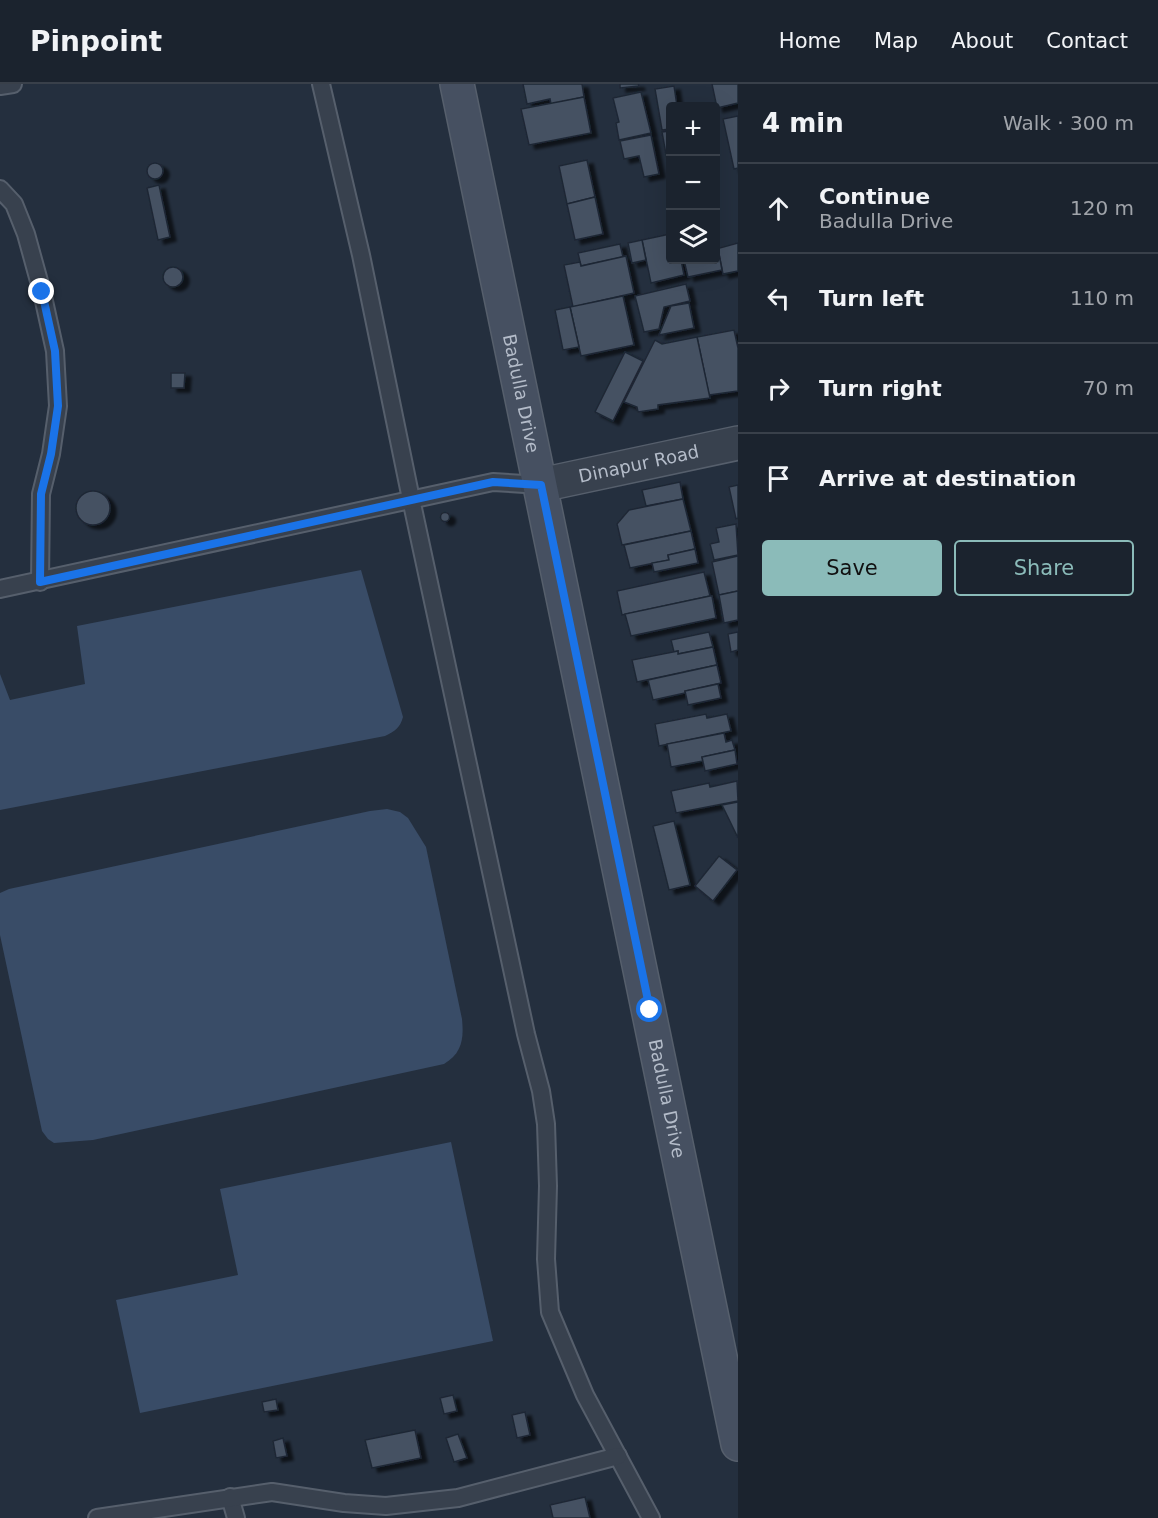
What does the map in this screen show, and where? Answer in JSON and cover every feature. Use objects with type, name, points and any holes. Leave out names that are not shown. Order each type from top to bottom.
[{"type":"street","name":"Badulla Drive","points":[[458,84],[738,1444]]},
{"type":"street","name":"Dinapur Road","points":[[541,485],[738,443]]},
{"type":"lane","points":[[0,86],[13,84]]},
{"type":"lane","points":[[321,84],[361,255],[411,499],[526,1034],[543,1102],[548,1155],[546,1259],[550,1312],[585,1395],[651,1518]]},
{"type":"lane","points":[[0,189],[14,204],[26,234],[55,351],[58,406],[51,454],[41,494],[40,582]]},
{"type":"lane","points":[[0,590],[493,482],[541,485]]},
{"type":"lane","points":[[97,1518],[272,1492],[344,1503],[386,1506],[458,1498],[618,1456]]},
{"type":"lane","points":[[230,1497],[236,1518]]},
{"type":"water","points":[[361,570],[403,717],[399,727],[394,731],[385,736],[0,810],[0,674],[10,700],[85,684],[77,626]]},
{"type":"water","points":[[387,809],[400,812],[408,818],[426,847],[462,1019],[463,1033],[460,1045],[450,1060],[444,1064],[93,1140],[54,1143],[48,1139],[42,1131],[0,935],[0,893],[9,889]]},
{"type":"water","points":[[451,1142],[493,1341],[140,1413],[116,1300],[238,1275],[220,1189]]},
{"type":"building","points":[[523,84],[582,84],[584,97],[551,104],[550,99],[527,104]]},
{"type":"building","points":[[620,84],[638,84],[639,86],[620,88]]},
{"type":"building","points":[[712,84],[738,84],[738,103],[720,107],[720,102],[716,102]]},
{"type":"building","points":[[674,86],[676,102],[666,102],[666,130],[662,130],[655,89]]},
{"type":"building","points":[[641,92],[651,133],[619,140],[616,123],[619,122],[613,98]]},
{"type":"building","points":[[584,97],[591,133],[529,145],[521,109]]},
{"type":"building","points":[[738,116],[738,168],[734,169],[723,119]]},
{"type":"building","points":[[662,132],[666,132],[666,154]]},
{"type":"building","points":[[651,135],[659,174],[644,177],[639,156],[624,159],[620,141]]},
{"type":"building","points":[[587,160],[595,197],[567,204],[559,166]]},
{"type":"building","points":[[155,163],[163,171],[155,179],[147,171]]},
{"type":"building","points":[[159,185],[170,237],[158,240],[147,188]]},
{"type":"building","points":[[595,197],[603,234],[575,240],[567,204]]},
{"type":"building","points":[[666,235],[666,264],[682,264],[684,275],[651,283],[642,240]]},
{"type":"building","points":[[642,240],[646,260],[632,263],[628,243]]},
{"type":"building","points":[[738,243],[738,271],[723,274],[720,248]]},
{"type":"building","points":[[620,244],[623,257],[581,266],[578,253]]},
{"type":"building","points":[[626,256],[634,293],[573,307],[564,265],[580,262],[581,266]]},
{"type":"building","points":[[720,259],[722,270],[688,277],[685,264],[720,264]]},
{"type":"building","points":[[173,267],[180,270],[183,277],[180,284],[173,287],[166,284],[163,277],[166,270]]},
{"type":"building","points":[[686,284],[690,301],[664,307],[659,329],[644,332],[635,296]]},
{"type":"building","points":[[623,296],[634,345],[581,356],[570,307]]},
{"type":"building","points":[[689,303],[694,328],[659,335],[671,306]]},
{"type":"building","points":[[570,307],[579,347],[563,350],[555,310]]},
{"type":"building","points":[[734,330],[738,348],[738,391],[709,395],[697,337]]},
{"type":"building","points":[[697,337],[710,398],[658,405],[658,409],[638,412],[637,407],[624,402],[655,340],[662,344]]},
{"type":"building","points":[[625,352],[643,361],[613,421],[595,412]]},
{"type":"building","points":[[171,373],[185,373],[184,388],[171,388]]},
{"type":"building","points":[[680,482],[683,499],[646,506],[642,490]]},
{"type":"building","points":[[738,485],[738,518],[736,519],[729,487]]},
{"type":"building","points":[[93,491],[105,496],[110,508],[105,520],[93,525],[81,520],[76,508],[81,496]]},
{"type":"building","points":[[683,499],[691,531],[622,545],[617,524],[629,510]]},
{"type":"building","points":[[445,512],[450,517],[445,522],[440,517]]},
{"type":"building","points":[[736,524],[738,555],[714,560],[710,544],[719,542],[716,528]]},
{"type":"building","points":[[691,531],[695,549],[668,555],[669,560],[630,568],[624,545]]},
{"type":"building","points":[[695,549],[698,563],[654,572],[652,563],[669,560],[668,555]]},
{"type":"building","points":[[738,556],[738,591],[719,595],[712,562]]},
{"type":"building","points":[[704,572],[710,596],[622,615],[617,591]]},
{"type":"building","points":[[738,591],[738,620],[724,623],[719,595]]},
{"type":"building","points":[[712,596],[716,618],[631,636],[625,614]]},
{"type":"building","points":[[709,632],[713,647],[678,654],[678,651],[674,652],[671,640]]},
{"type":"building","points":[[738,632],[738,650],[731,652],[728,634]]},
{"type":"building","points":[[713,647],[717,665],[637,682],[632,660]]},
{"type":"building","points":[[717,665],[721,683],[653,700],[648,680]]},
{"type":"building","points":[[718,684],[721,698],[688,705],[685,691]]},
{"type":"building","points":[[706,714],[707,718],[727,714],[731,731],[659,746],[655,724]]},
{"type":"building","points":[[724,733],[726,742],[732,740],[735,750],[702,757],[703,761],[671,767],[667,744]]},
{"type":"building","points":[[735,750],[737,764],[705,771],[702,757]]},
{"type":"building","points":[[737,781],[738,801],[676,813],[671,791],[709,783],[710,787]]},
{"type":"building","points":[[738,802],[738,838],[722,805]]},
{"type":"building","points":[[674,821],[690,885],[669,890],[653,826]]},
{"type":"building","points":[[719,856],[737,870],[713,901],[695,886]]},
{"type":"building","points":[[453,1395],[457,1411],[444,1414],[440,1398]]},
{"type":"building","points":[[276,1399],[278,1410],[264,1412],[262,1402]]},
{"type":"building","points":[[525,1412],[530,1435],[517,1438],[512,1415]]},
{"type":"building","points":[[415,1430],[421,1458],[372,1468],[365,1440]]},
{"type":"building","points":[[458,1434],[467,1458],[454,1462],[446,1438]]},
{"type":"building","points":[[283,1438],[287,1456],[276,1458],[273,1441]]},
{"type":"building","points":[[585,1497],[590,1518],[553,1518],[550,1505]]},
{"type":"route","points":[[42,292],[55,351],[58,406],[51,454],[41,494],[40,582],[493,482],[541,485],[650,1010]]}]
